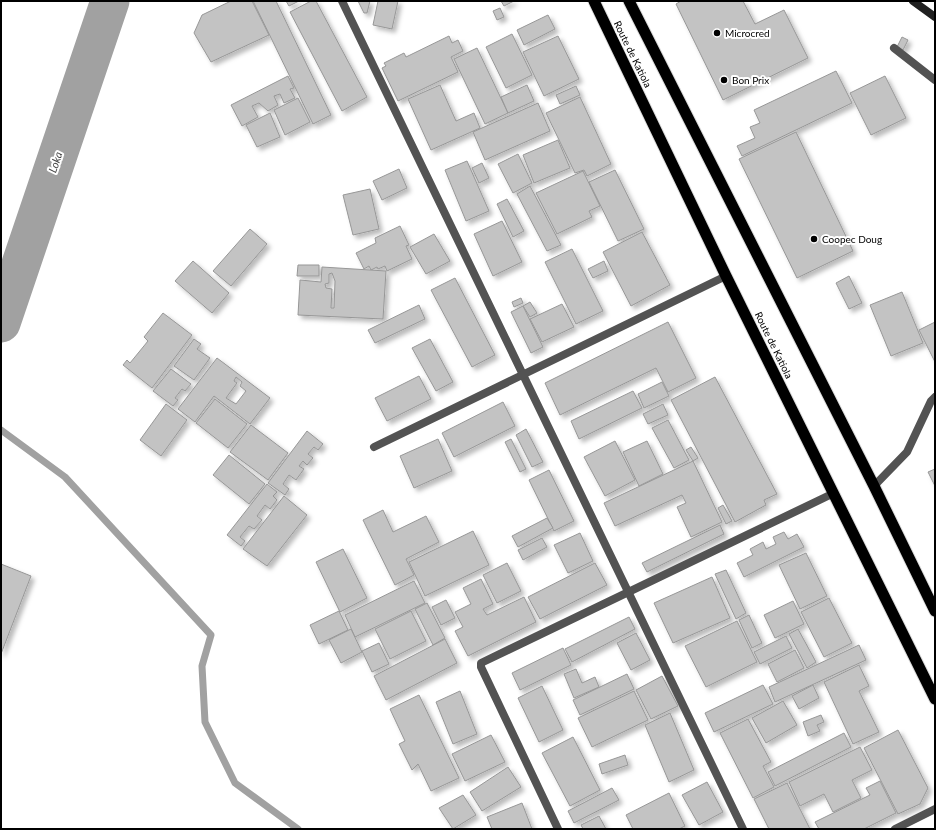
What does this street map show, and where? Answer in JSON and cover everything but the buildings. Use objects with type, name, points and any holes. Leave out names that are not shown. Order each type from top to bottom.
[{"type":"highway","name":"Route de Katiola","points":[[594,1],[726,276],[935,699]]},
{"type":"highway","name":"Route de Katiola","points":[[629,1],[874,486],[935,611]]},
{"type":"main road","points":[[913,1],[935,17]]},
{"type":"street","points":[[342,1],[743,829]]},
{"type":"street","points":[[894,48],[935,80]]},
{"type":"street","points":[[374,447],[726,276]]},
{"type":"street","points":[[874,486],[907,452],[931,400],[935,397]]},
{"type":"street","points":[[558,829],[481,663],[834,493]]},
{"type":"street","points":[[895,829],[935,809]]},
{"type":"waterway","name":"Loka","points":[[1,323],[110,1]]},
{"type":"waterway","points":[[1,430],[65,477],[211,635],[202,666],[205,722],[235,783],[298,829]]},
{"type":"place","name":"Microcred","points":[[717,33]]},
{"type":"place","name":"Bon Prix","points":[[724,80]]},
{"type":"place","name":"Coopec Doug","points":[[814,239]]}]
